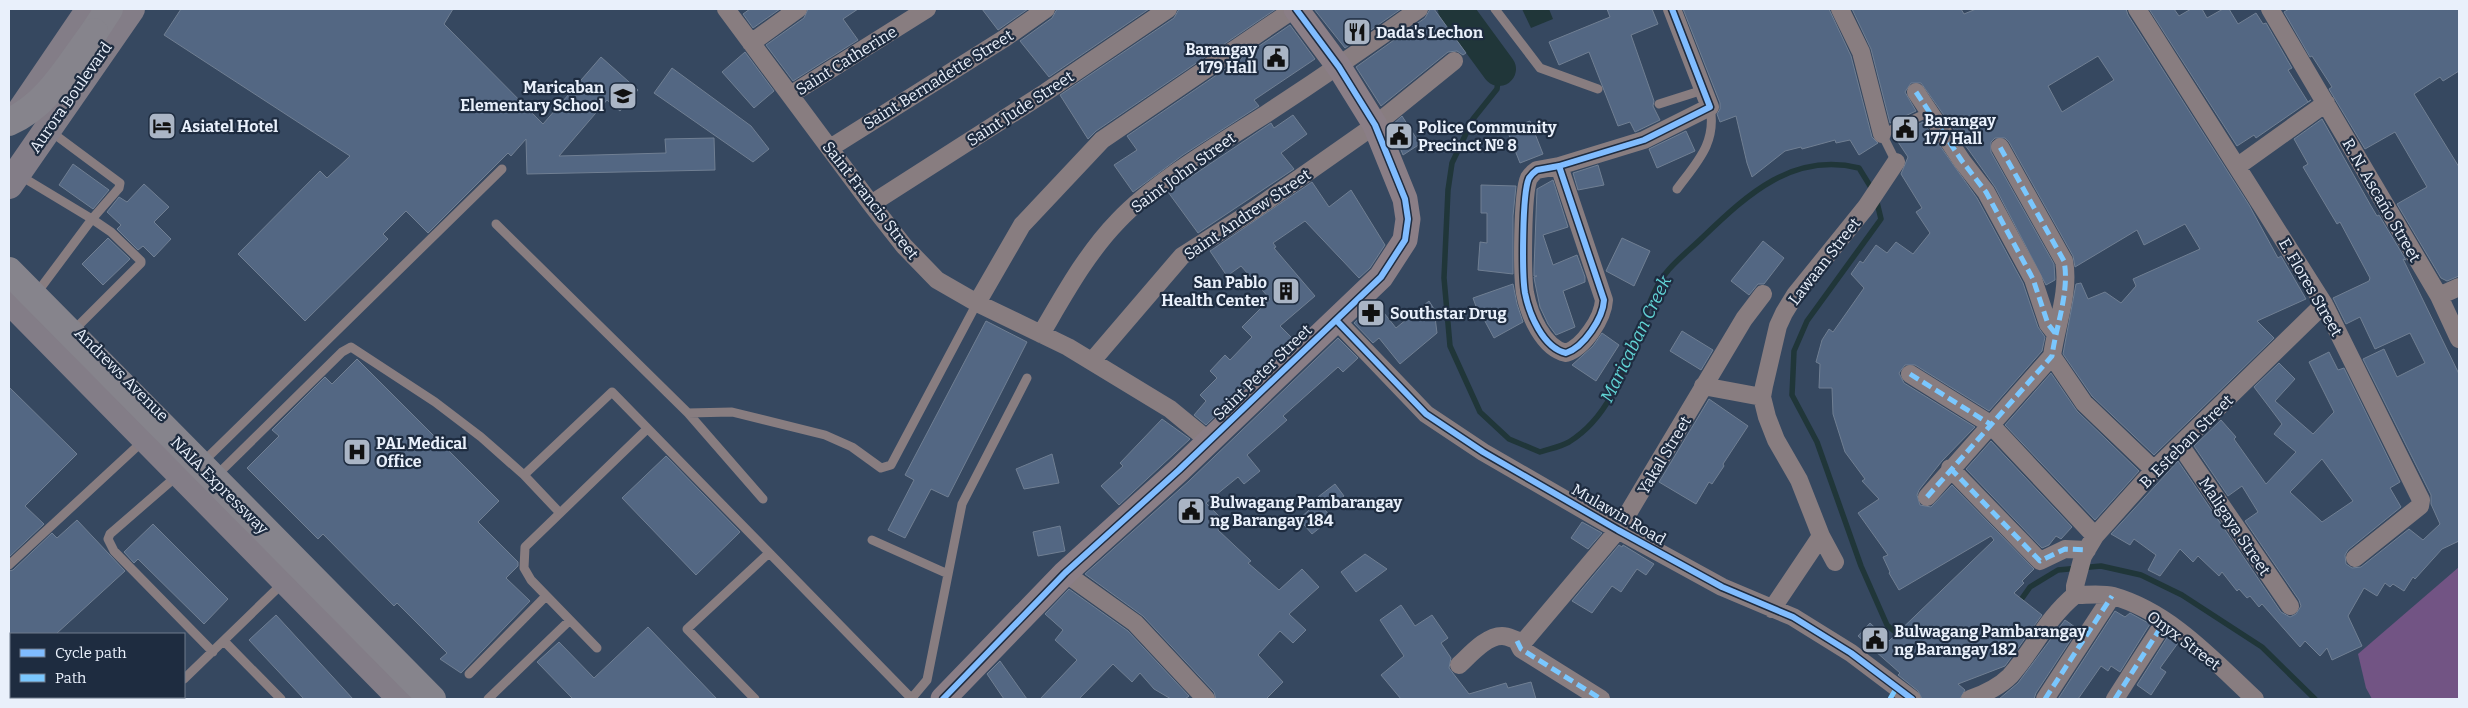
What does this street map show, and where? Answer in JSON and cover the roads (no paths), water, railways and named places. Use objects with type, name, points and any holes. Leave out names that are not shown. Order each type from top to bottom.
[{"type":"highway","points":[[9,122],[20,117],[41,102],[109,9]]},
{"type":"highway","name":"NAIA Expressway","points":[[9,271],[432,699]]},
{"type":"highway","name":"NAIA Expressway","points":[[9,292],[402,699]]},
{"type":"main road","name":"Aurora Boulevard","points":[[9,127],[90,9]]},
{"type":"main road","name":"Aurora Boulevard","points":[[13,180],[131,9]]},
{"type":"main road","name":"Andrews Avenue","points":[[9,260],[448,699]]},
{"type":"main road","name":"Andrews Avenue","points":[[9,300],[402,699]]},
{"type":"street","name":"Saint Francis Street","points":[[726,9],[871,204],[904,246],[938,280],[976,304],[1041,334],[1092,361],[1170,409],[1209,441]]},
{"type":"street","points":[[751,43],[798,9]]},
{"type":"street","name":"Saint Catherine","points":[[790,95],[927,9]]},
{"type":"street","name":"Saint Bernadette Street","points":[[830,148],[1005,38],[1046,9]]},
{"type":"street","name":"Saint Jude Street","points":[[871,204],[1046,92],[1168,9]]},
{"type":"street","points":[[976,304],[1022,225],[1102,140],[1295,9]]},
{"type":"street","name":"Saint Peter Street","points":[[943,699],[1065,573],[1209,441],[1381,277],[1405,240],[1408,219],[1405,199],[1374,125],[1339,67],[1295,9]]},
{"type":"street","name":"Saint John Street","points":[[1041,334],[1087,258],[1118,220],[1146,196],[1212,148],[1339,67],[1419,9]]},
{"type":"street","points":[[1559,166],[1604,300],[1602,311],[1590,332],[1575,349],[1566,353],[1556,350],[1538,328],[1525,292],[1524,233],[1528,181],[1537,170],[1559,166],[1644,140],[1710,108],[1672,9]]},
{"type":"street","points":[[1840,9],[1861,52],[1882,134]]},
{"type":"street","name":"E. Flores Street","points":[[2137,9],[2324,304],[2421,500],[2420,506],[2355,558]]},
{"type":"street","name":"R. N. Ascaño Street","points":[[2270,9],[2439,296],[2459,340]]},
{"type":"street","name":"Saint Andrew Street","points":[[1092,361],[1182,256],[1254,210],[1374,125],[1454,61]]},
{"type":"street","points":[[1916,92],[1991,200],[2033,279],[2048,324],[2055,333]]},
{"type":"street","points":[[2238,166],[2326,103]]},
{"type":"street","points":[[1927,497],[1950,468],[2052,356],[2055,333],[2065,292],[2066,276],[2064,262],[2000,147]]},
{"type":"street","name":"Lawaan Street","points":[[1835,562],[1821,536],[1799,480],[1776,440],[1762,396],[1778,326],[1784,313],[1795,295],[1866,207],[1896,162]]},
{"type":"street","points":[[2439,296],[2459,287]]},
{"type":"street","name":"Yakal Street","points":[[1517,641],[1526,639],[1618,530],[1744,319],[1763,294]]},
{"type":"street","name":"B. Esteban Street","points":[[2075,591],[2088,547],[2154,470],[2324,304]]},
{"type":"street","name":"Mulawin Road","points":[[1336,320],[1426,414],[1483,452],[1722,588],[1793,617],[1847,650],[1893,693],[1912,699]]},
{"type":"street","points":[[2052,356],[2084,403],[2154,470]]},
{"type":"street","points":[[1910,374],[1990,424],[2088,547]]},
{"type":"street","points":[[1703,386],[1762,396]]},
{"type":"street","name":"Maligaya Street","points":[[2180,445],[2290,606]]},
{"type":"street","points":[[1950,468],[2040,561],[2065,549],[2088,547]]},
{"type":"street","points":[[1772,609],[1821,536]]},
{"type":"street","points":[[1065,573],[1135,623],[1206,699]]},
{"type":"street","points":[[1970,699],[1987,693],[2008,678],[2058,610],[2075,591]]},
{"type":"street","name":"Onyx Street","points":[[2075,591],[2112,596],[2150,611],[2205,652],[2255,699]]},
{"type":"street","points":[[2045,699],[2112,596]]},
{"type":"street","points":[[2115,699],[2165,621]]},
{"type":"street","points":[[1458,665],[1493,638],[1504,636],[1517,641],[1521,649],[1601,699]]},
{"type":"lane","points":[[1495,9],[1540,68],[1598,89]]},
{"type":"lane","points":[[1659,104],[1703,90]]},
{"type":"lane","points":[[1678,189],[1708,146],[1712,117],[1710,108]]},
{"type":"lane","points":[[1896,162],[1882,134],[1929,112]]},
{"type":"lane","points":[[39,290],[92,219],[119,188],[120,183],[47,129]]},
{"type":"lane","points":[[213,465],[502,169]]},
{"type":"lane","points":[[13,180],[92,219],[111,232],[140,259],[141,263],[76,328]]},
{"type":"lane","points":[[496,224],[688,413],[763,499]]},
{"type":"lane","points":[[688,413],[732,412],[825,435],[852,447],[881,468],[886,468],[891,465],[976,304]]},
{"type":"lane","points":[[213,465],[342,352],[351,347],[435,402],[481,437],[524,475],[560,513]]},
{"type":"lane","points":[[524,475],[612,392],[912,699],[927,680],[962,504],[1027,378]]},
{"type":"lane","points":[[597,648],[531,580],[524,568],[525,547],[647,429]]},
{"type":"lane","points":[[9,565],[146,439]]},
{"type":"lane","points":[[180,474],[108,539],[114,551],[213,652]]},
{"type":"lane","points":[[872,540],[948,574]]},
{"type":"lane","points":[[755,699],[687,628],[769,553]]},
{"type":"lane","points":[[185,678],[286,581]]},
{"type":"lane","points":[[469,674],[546,596]]},
{"type":"lane","points":[[488,699],[569,620]]},
{"type":"lane","points":[[224,641],[281,699]]},
{"type":"waterway","name":"Maricaban Creek","points":[[1455,9],[1499,69]]},
{"type":"waterway","name":"Maricaban Creek","points":[[1499,69],[1497,89],[1473,119],[1452,163],[1448,190],[1444,278],[1450,346],[1480,412],[1509,439],[1540,452],[1569,442],[1583,432],[1606,405],[1622,374],[1658,285],[1674,263],[1721,220],[1755,192],[1773,180],[1793,171],[1813,166],[1835,165],[1859,168],[1875,194],[1881,219],[1807,321],[1794,351],[1792,395],[1817,442],[1861,566],[1887,625],[1902,638]]},
{"type":"waterway","name":"Maricaban Creek","points":[[2018,604],[2030,587],[2058,570],[2101,566],[2141,575],[2182,595],[2262,647],[2315,699]]},
{"type":"place","name":"Dada's Lechon","points":[[1357,32]]},
{"type":"place","name":"Barangay 179 Hall","points":[[1276,58]]},
{"type":"place","name":"Maricaban Elementary School","points":[[623,96]]},
{"type":"place","name":"Asiatel Hotel","points":[[162,126]]},
{"type":"place","name":"Barangay 177 Hall","points":[[1905,129]]},
{"type":"place","name":"Police Community Precinct № 8","points":[[1399,136]]},
{"type":"place","name":"San Pablo Health Center","points":[[1286,291]]},
{"type":"place","name":"Southstar Drug","points":[[1371,313]]},
{"type":"place","name":"PAL Medical Office","points":[[357,452]]},
{"type":"place","name":"Bulwagang Pambarangay ng Barangay 184","points":[[1191,511]]},
{"type":"place","name":"Bulwagang Pambarangay ng Barangay 182","points":[[1875,640]]}]
